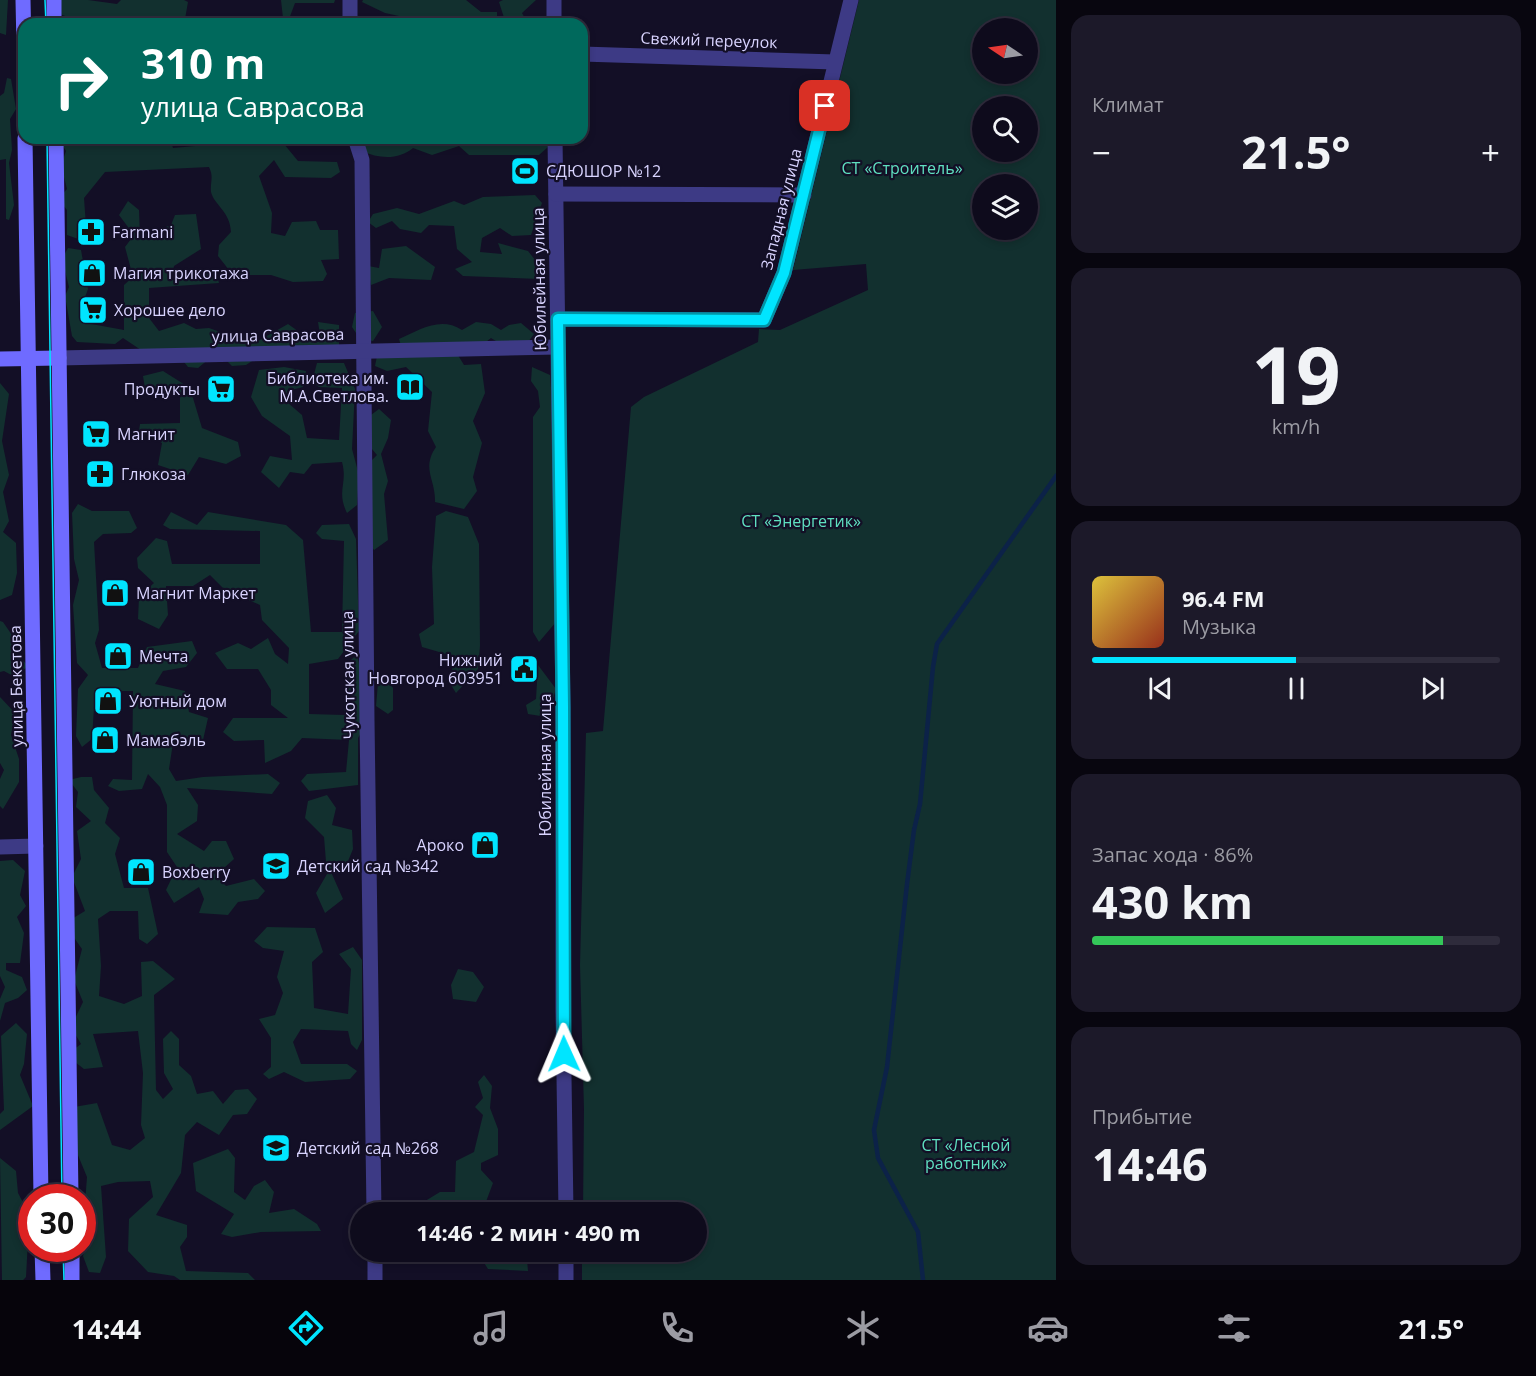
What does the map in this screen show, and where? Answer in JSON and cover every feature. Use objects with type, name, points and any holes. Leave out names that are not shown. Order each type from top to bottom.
[{"type":"main road","points":[[23,0],[23,18]]},
{"type":"main road","points":[[54,0],[54,18]]},
{"type":"main road","name":"улица Бекетова","points":[[25,144],[41,1184]]},
{"type":"main road","points":[[56,144],[71,1184]]},
{"type":"main road","name":"улица Саврасова","points":[[0,359],[59,358]]},
{"type":"main road","points":[[42,1262],[43,1280]]},
{"type":"main road","points":[[72,1262],[72,1280]]},
{"type":"street","points":[[350,0],[351,18]]},
{"type":"street","points":[[554,0],[554,18]]},
{"type":"street","name":"Западная улица","points":[[558,319],[764,320],[784,273],[851,0]]},
{"type":"street","name":"Свежий переулок","points":[[588,54],[835,62]]},
{"type":"street","name":"Чукотская улица","points":[[356,144],[362,160],[374,1202]]},
{"type":"street","name":"Юбилейная улица","points":[[555,144],[563,707],[566,1202]]},
{"type":"street","points":[[556,194],[804,195]]},
{"type":"street","name":"улица Саврасова","points":[[59,358],[557,347]]},
{"type":"street","points":[[0,847],[36,846]]},
{"type":"street","points":[[375,1262],[375,1280]]},
{"type":"street","points":[[566,1262],[566,1280]]},
{"type":"green space","points":[[0,0],[8,0],[6,35],[0,33]]},
{"type":"green space","points":[[61,0],[88,0],[117,4],[121,0],[184,0],[188,2],[185,18],[65,18],[54,12]]},
{"type":"green space","points":[[281,0],[335,0],[334,3],[295,3],[289,18],[283,18]]},
{"type":"green space","points":[[363,0],[466,0],[481,12],[497,12],[497,18],[408,18],[385,13],[362,2]]},
{"type":"green space","points":[[536,0],[522,13],[525,18],[504,18],[499,2]]},
{"type":"green space","name":"СТ «Энергетик»","points":[[859,0],[1056,0],[1056,1280],[582,1280],[582,1262],[707,1262],[707,1202],[583,1202],[584,1109],[580,965],[586,733],[603,731],[631,407],[644,397],[758,342],[759,329],[780,330],[868,290],[866,264],[793,270]]},
{"type":"green space","points":[[7,78],[11,79],[16,109],[10,119],[12,150],[9,163],[14,205],[9,220],[6,219],[6,159],[0,160],[0,96],[4,93]]},
{"type":"green space","points":[[62,144],[172,144],[173,148],[217,144],[284,144],[298,161],[337,162],[340,172],[331,178],[285,177],[274,160],[259,176],[272,213],[271,233],[285,236],[292,222],[316,221],[320,230],[338,230],[339,259],[321,260],[327,274],[323,281],[293,282],[271,275],[233,275],[218,256],[219,245],[231,232],[228,219],[211,192],[212,177],[209,167],[105,172],[84,198],[86,226],[81,240],[67,235],[67,210],[58,199],[67,189],[61,165],[66,151]]},
{"type":"green space","points":[[360,144],[547,144],[548,147],[539,155],[469,155],[459,146],[432,155],[413,148],[402,155],[389,157],[375,156],[362,151]]},
{"type":"green space","points":[[535,195],[542,203],[531,235],[512,236],[500,228],[482,238],[480,252],[502,254],[498,243],[528,251],[543,270],[539,279],[463,276],[455,269],[472,262],[457,249],[454,226],[429,225],[421,233],[400,229],[392,221],[376,228],[368,222],[373,214],[397,208],[419,214],[454,201],[464,205],[483,197]]},
{"type":"green space","points":[[128,201],[139,210],[140,237],[171,225],[175,215],[196,214],[201,249],[174,266],[171,280],[176,280],[191,270],[217,276],[219,283],[149,288],[149,318],[159,331],[184,323],[196,329],[209,328],[243,340],[258,341],[288,324],[315,343],[321,341],[318,322],[339,325],[339,347],[275,346],[246,365],[232,366],[225,359],[210,358],[198,368],[188,367],[176,352],[147,354],[123,338],[115,344],[77,342],[72,336],[65,296],[69,287],[62,259],[68,248],[81,250],[88,289],[84,300],[86,323],[124,330],[124,285],[133,277],[125,247],[134,235],[119,215]]},
{"type":"green space","points":[[406,246],[435,267],[431,280],[389,278],[371,285],[368,266],[379,268],[382,249]]},
{"type":"green space","points":[[373,311],[382,327],[373,341],[360,339],[352,327],[355,313]]},
{"type":"green space","points":[[476,322],[491,324],[501,330],[509,325],[521,323],[534,334],[522,350],[512,351],[491,338],[473,352],[456,352],[464,365],[481,364],[485,393],[473,421],[482,443],[473,477],[477,491],[464,509],[435,502],[429,468],[436,447],[428,431],[432,392],[406,367],[387,371],[375,366],[377,356],[401,346],[399,339],[415,332],[438,324],[454,326],[462,330]]},
{"type":"green space","points":[[317,363],[344,363],[355,389],[352,449],[359,475],[357,505],[347,513],[342,499],[344,476],[342,462],[312,464],[304,474],[290,472],[279,488],[261,472],[270,456],[292,460],[290,436],[262,416],[251,397],[259,370],[284,367],[306,371],[303,387],[287,391],[288,403],[302,415],[307,438],[339,440],[342,388],[319,387],[312,382]]},
{"type":"green space","points":[[532,367],[550,375],[559,486],[556,622],[539,642],[533,632],[533,417],[540,407],[538,391],[531,381]]},
{"type":"green space","points":[[163,371],[190,388],[202,428],[238,442],[241,456],[226,464],[199,457],[188,475],[158,465],[162,443],[139,431],[140,424],[180,423],[180,392],[145,388],[143,376]]},
{"type":"green space","points":[[0,383],[9,394],[2,441],[9,475],[3,492],[9,521],[3,532],[16,543],[17,573],[12,595],[0,600]]},
{"type":"green space","points":[[379,409],[391,420],[388,438],[381,454],[388,481],[384,494],[388,540],[374,550],[363,536],[367,465],[377,455],[367,443],[367,418]]},
{"type":"green space","points":[[78,504],[92,511],[129,511],[137,528],[131,533],[103,534],[94,542],[99,630],[95,643],[102,668],[138,668],[147,647],[192,641],[197,653],[186,667],[163,671],[155,684],[185,691],[189,712],[208,718],[203,740],[173,743],[169,769],[176,781],[203,777],[268,774],[280,783],[272,794],[187,788],[198,805],[197,821],[177,834],[204,851],[212,841],[226,841],[234,859],[225,867],[210,869],[226,886],[254,879],[265,891],[258,899],[238,902],[228,915],[199,913],[204,899],[199,887],[174,903],[166,890],[177,867],[167,852],[167,805],[160,787],[148,774],[142,789],[119,791],[108,786],[113,779],[132,780],[133,691],[95,691],[92,739],[82,747],[76,736],[78,689],[88,675],[77,663],[73,605],[79,580],[74,559],[72,513]]},
{"type":"green space","points":[[446,511],[468,517],[479,544],[480,646],[478,669],[456,693],[451,685],[453,656],[422,647],[419,634],[434,624],[432,567],[436,516]]},
{"type":"green space","points":[[171,512],[197,525],[208,512],[286,525],[303,540],[311,632],[342,632],[344,541],[322,539],[316,533],[322,525],[349,524],[356,539],[359,631],[338,659],[309,664],[309,714],[344,715],[345,666],[357,654],[370,718],[358,738],[358,785],[309,791],[301,781],[307,774],[346,772],[349,740],[302,738],[291,751],[265,763],[264,740],[234,741],[223,732],[233,718],[288,718],[271,705],[271,690],[258,669],[227,669],[215,653],[238,643],[251,649],[268,638],[275,654],[288,664],[289,648],[262,620],[260,605],[224,589],[210,575],[193,586],[166,586],[168,615],[159,629],[138,619],[139,597],[154,583],[138,568],[137,558],[156,538],[167,541],[172,564],[260,564],[260,531],[170,529],[163,525]]},
{"type":"green space","points":[[0,621],[16,641],[17,654],[28,666],[15,677],[4,671],[0,672]]},
{"type":"green space","points":[[538,665],[556,689],[547,717],[528,714],[526,705],[536,699]]},
{"type":"green space","points":[[389,682],[393,688],[393,710],[388,714],[376,706],[378,683]]},
{"type":"green space","points":[[0,697],[15,713],[11,735],[19,759],[19,782],[3,809],[0,806],[0,779],[4,770],[0,763]]},
{"type":"green space","points":[[92,777],[94,790],[109,808],[105,823],[120,838],[115,854],[124,888],[148,888],[158,934],[147,944],[139,939],[138,911],[110,911],[98,919],[101,966],[99,996],[124,1004],[142,996],[141,962],[153,961],[175,979],[154,995],[156,1090],[163,1099],[173,1089],[164,1073],[163,1039],[171,1031],[179,1039],[179,1065],[191,1076],[197,1094],[213,1091],[223,1104],[235,1090],[248,1089],[257,1099],[247,1114],[233,1115],[219,1135],[197,1122],[185,1135],[181,1173],[156,1215],[187,1225],[187,1237],[180,1247],[186,1271],[248,1273],[255,1280],[180,1280],[174,1276],[148,1272],[128,1251],[129,1219],[153,1197],[150,1181],[118,1182],[101,1186],[106,1257],[100,1273],[89,1272],[85,1262],[96,1262],[96,1184],[86,1184],[87,1177],[75,1148],[74,1107],[97,1103],[112,1145],[130,1150],[145,1138],[141,1125],[143,1073],[138,1031],[93,1034],[103,1067],[84,1069],[75,1062],[73,1050],[81,1044],[71,1027],[83,1002],[74,980],[82,949],[70,932],[70,920],[85,911],[72,877],[81,859],[77,831],[91,821],[76,807],[78,792],[69,780]]},
{"type":"green space","points":[[327,795],[336,808],[332,825],[352,830],[353,849],[346,866],[331,872],[343,899],[325,913],[316,893],[327,874],[324,837],[305,818],[308,801]]},
{"type":"green space","points":[[13,860],[25,871],[20,895],[26,906],[17,917],[24,933],[20,963],[6,963],[6,970],[22,977],[27,990],[18,998],[5,1003],[0,1021],[0,999],[5,987],[0,976],[0,861]]},
{"type":"green space","points":[[267,927],[315,928],[323,952],[312,962],[314,1008],[348,1014],[351,969],[339,954],[353,947],[362,960],[362,1040],[357,1050],[351,1044],[348,1031],[301,1029],[293,1042],[301,1064],[347,1064],[357,1071],[350,1079],[305,1082],[284,1072],[269,1079],[263,1074],[271,1067],[271,1038],[259,1019],[275,1015],[283,993],[277,977],[284,951],[263,948],[254,941]]},
{"type":"green space","points":[[458,969],[473,972],[484,987],[476,1002],[453,999],[451,985]]},
{"type":"green space","points":[[16,1023],[27,1034],[24,1064],[20,1075],[33,1106],[0,1130],[0,1114],[4,1110],[1,1036]]},
{"type":"green space","points":[[484,1075],[492,1086],[490,1108],[498,1129],[498,1155],[481,1163],[481,1170],[493,1183],[486,1202],[424,1202],[440,1192],[455,1192],[456,1161],[474,1152],[483,1115],[475,1107],[483,1098],[478,1082]]},
{"type":"green space","points":[[228,1149],[235,1158],[234,1192],[245,1200],[254,1186],[265,1180],[274,1192],[269,1213],[294,1209],[317,1224],[321,1231],[261,1232],[232,1237],[221,1234],[234,1214],[196,1191],[193,1163]]},
{"type":"green space","points":[[0,1158],[16,1171],[18,1262],[27,1262],[26,1277],[23,1280],[2,1280]]},
{"type":"green space","points":[[484,1262],[527,1262],[528,1271],[488,1269]]},
{"type":"waterway","points":[[923,1280],[918,1232],[878,1158],[874,1130],[887,1067],[907,884],[920,804],[933,667],[937,644],[1056,476]]},
{"type":"tram line","points":[[45,0],[46,18]]},
{"type":"tram line","points":[[47,144],[62,1184]]},
{"type":"tram line","points":[[63,1262],[64,1280]]},
{"type":"place","name":"СДЮШОР №12","points":[[525,171]]},
{"type":"place","name":"Farmani","points":[[91,232]]},
{"type":"place","name":"Магия трикотажа","points":[[92,273]]},
{"type":"place","name":"Хорошее дело","points":[[93,310]]},
{"type":"place","name":"Библиотека им. М.А.Светлова.","points":[[410,387]]},
{"type":"place","name":"Продукты","points":[[221,389]]},
{"type":"place","name":"Магнит","points":[[96,434]]},
{"type":"place","name":"Глюкоза","points":[[100,474]]},
{"type":"place","name":"Магнит Маркет","points":[[115,593]]},
{"type":"place","name":"Мечта","points":[[118,656]]},
{"type":"place","name":"Нижний Новгород 603951","points":[[524,669]]},
{"type":"place","name":"Уютный дом","points":[[108,701]]},
{"type":"place","name":"Мамабэль","points":[[105,740]]},
{"type":"place","name":"Ароко","points":[[485,845]]},
{"type":"place","name":"Детский сад №342","points":[[276,866]]},
{"type":"place","name":"Boxberry","points":[[141,872]]},
{"type":"place","name":"Детский сад №268","points":[[276,1148]]},
{"type":"route","points":[[564,1054],[563,707],[558,319],[764,320],[784,273],[825,106]]},
{"type":"park label","name":"СТ «Строитель»","points":[[902,168]]},
{"type":"park label","name":"СТ «Лесной работник»","points":[[966,1154]]}]
